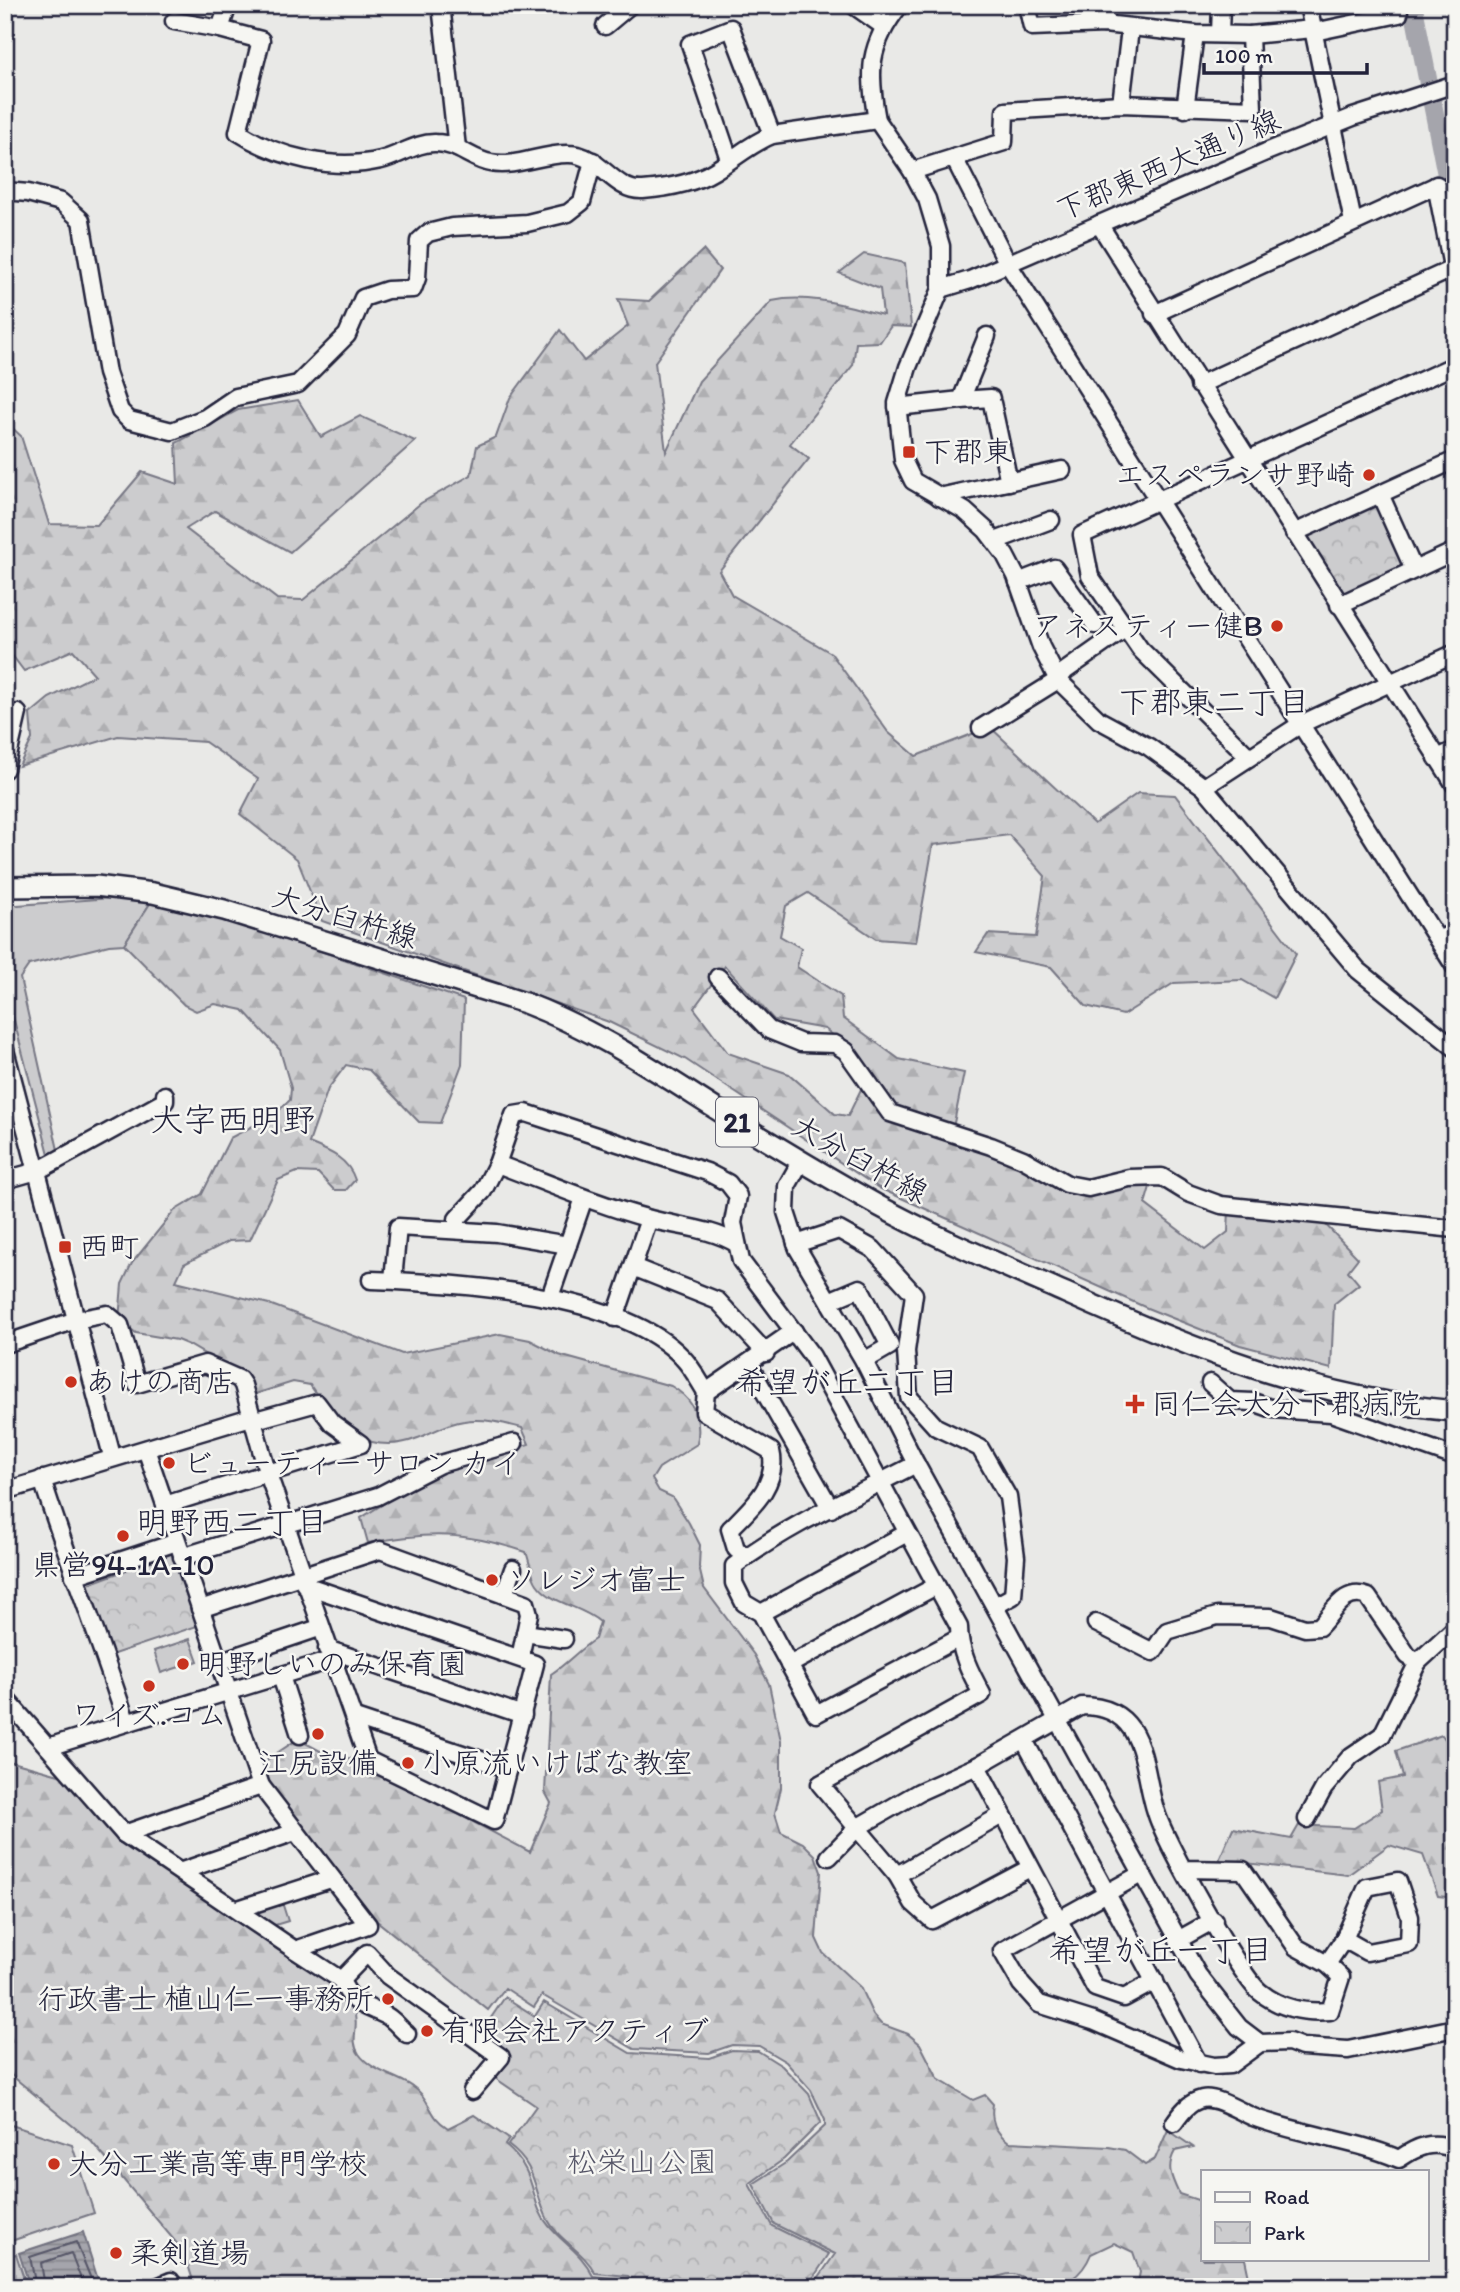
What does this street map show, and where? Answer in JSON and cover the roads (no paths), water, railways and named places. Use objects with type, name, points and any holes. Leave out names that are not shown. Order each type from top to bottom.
[{"type":"main road","name":"大分臼杵線","points":[[5,887],[121,888],[185,900],[525,1003],[573,1022],[623,1048],[801,1161],[947,1240],[1191,1347],[1337,1392],[1398,1405],[1455,1411]]},
{"type":"street","points":[[220,29],[228,5]]},
{"type":"street","points":[[440,5],[457,148]]},
{"type":"street","points":[[605,26],[630,5]]},
{"type":"street","points":[[853,5],[883,26]]},
{"type":"street","points":[[900,5],[883,26],[873,50],[870,78],[877,120],[912,171],[934,216],[941,246],[941,289],[908,367],[897,407],[903,460],[913,481],[965,511],[995,541],[1018,582],[1041,647],[1058,680],[1099,720],[1149,747],[1204,787],[1358,970],[1455,1048]]},
{"type":"street","points":[[1027,5],[1032,27],[1104,24],[1130,29],[1195,34],[1250,35],[1313,31],[1399,14],[1397,5]]},
{"type":"street","points":[[1104,24],[1107,5]]},
{"type":"street","points":[[1220,34],[1221,5]]},
{"type":"street","points":[[1308,5],[1353,222]]},
{"type":"street","points":[[174,21],[261,40],[238,132],[292,157],[328,162],[382,160],[436,142],[457,148],[489,163],[503,164],[536,156],[570,153],[593,161],[626,189],[639,190],[691,183],[772,135],[877,120]]},
{"type":"street","points":[[729,159],[691,44],[731,29],[772,135]]},
{"type":"street","points":[[1121,104],[1130,29]]},
{"type":"street","points":[[1185,108],[1195,34]]},
{"type":"street","points":[[912,171],[1004,142],[1005,111],[1121,104],[1253,109],[1250,35]]},
{"type":"street","name":"下郡東西大通り線","points":[[941,289],[1008,264],[1332,125],[1448,86]]},
{"type":"street","points":[[954,158],[1008,264],[1455,967]]},
{"type":"street","points":[[5,191],[54,200],[81,220],[105,362],[120,411],[129,420],[172,430],[205,418],[236,397],[292,387],[303,381],[347,335],[363,298],[387,290],[413,289],[417,278],[419,241],[426,234],[461,226],[527,223],[573,211],[582,202],[593,161]]},
{"type":"street","points":[[1154,314],[1436,185],[1453,275],[1199,385]]},
{"type":"street","points":[[1099,224],[1455,785]]},
{"type":"street","points":[[961,400],[987,336]]},
{"type":"street","points":[[1249,757],[1140,649],[1090,576],[1082,535],[1455,365]]},
{"type":"street","points":[[897,407],[961,400],[992,401],[1009,482]]},
{"type":"street","points":[[1294,533],[1455,460]]},
{"type":"street","points":[[939,497],[1062,470]]},
{"type":"street","points":[[1380,494],[1414,570]]},
{"type":"street","points":[[995,541],[1051,520]]},
{"type":"street","points":[[1339,605],[1455,551]]},
{"type":"street","points":[[1018,582],[1054,568],[1095,625]]},
{"type":"street","points":[[981,728],[1058,680],[1065,671],[1126,628]]},
{"type":"street","points":[[1204,787],[1301,724],[1455,653]]},
{"type":"street","points":[[5,769],[18,713]]},
{"type":"street","points":[[1437,758],[1455,750]]},
{"type":"street","points":[[1438,940],[1455,932]]},
{"type":"street","points":[[718,977],[769,1030],[801,1043],[835,1044],[846,1051],[890,1113],[1002,1150],[1067,1184],[1088,1188],[1129,1178],[1162,1177],[1188,1193],[1221,1205],[1455,1229]]},
{"type":"street","points":[[5,1050],[112,1456]]},
{"type":"street","points":[[5,1180],[37,1171],[165,1101],[165,1095]]},
{"type":"street","points":[[457,1229],[457,1219],[483,1191],[497,1164],[514,1115],[526,1113],[707,1172],[728,1183],[737,1196],[733,1223],[741,1261],[812,1356],[959,1627],[959,1638],[971,1675],[982,1694],[820,1784],[897,1875],[912,1903],[932,1920],[1030,1868]]},
{"type":"street","points":[[801,1161],[787,1186],[786,1212],[796,1244],[864,1361],[916,1464],[1198,1975],[1231,2016],[1260,2043]]},
{"type":"street","points":[[497,1164],[584,1198],[649,1219],[724,1236],[737,1244]]},
{"type":"street","points":[[550,1297],[584,1198]]},
{"type":"street","points":[[615,1318],[649,1219]]},
{"type":"street","points":[[393,1280],[397,1227],[457,1229],[540,1238],[568,1245]]},
{"type":"street","points":[[796,1244],[839,1230],[873,1249],[914,1294],[906,1351],[909,1397],[936,1427],[980,1448],[1008,1497],[1016,1557],[1013,1596],[995,1606]]},
{"type":"street","points":[[632,1267],[718,1301],[766,1353]]},
{"type":"street","points":[[370,1280],[502,1288],[550,1297],[653,1333],[683,1357],[706,1392],[704,1412],[771,1451],[774,1465],[764,1493],[730,1529],[736,1549],[746,1557]]},
{"type":"street","points":[[829,1301],[860,1288],[890,1346],[864,1361]]},
{"type":"street","points":[[5,1344],[76,1320],[107,1314],[120,1325],[137,1384],[205,1364],[239,1379],[267,1471],[320,1628],[355,1718],[368,1760],[494,1821],[535,1664],[304,1579]]},
{"type":"street","points":[[706,1392],[749,1365],[794,1331]]},
{"type":"street","points":[[749,1365],[831,1509]]},
{"type":"street","points":[[1210,1383],[1230,1401],[1253,1402],[1273,1409],[1331,1413],[1455,1457]]},
{"type":"street","points":[[5,1491],[112,1456],[146,1449],[251,1417],[259,1419],[317,1403],[332,1423],[361,1444],[267,1471],[165,1505]]},
{"type":"street","points":[[74,1576],[285,1523],[378,1496],[440,1464],[514,1443]]},
{"type":"street","points":[[146,1449],[261,1786],[368,1925],[295,1950]]},
{"type":"street","points":[[916,1464],[746,1557],[734,1566],[734,1583],[744,1603],[761,1613],[816,1714],[959,1638]]},
{"type":"street","points":[[42,1479],[74,1576],[94,1622],[126,1721]]},
{"type":"street","points":[[761,1613],[907,1533]]},
{"type":"street","points":[[200,1609],[304,1579],[380,1550],[526,1603],[529,1614],[520,1658]]},
{"type":"street","points":[[504,1595],[513,1569]]},
{"type":"street","points":[[789,1665],[936,1586]]},
{"type":"street","points":[[1096,1623],[1153,1652],[1167,1631],[1217,1616],[1270,1617],[1305,1628],[1319,1627],[1345,1597],[1358,1593],[1368,1597],[1408,1656],[1418,1662]]},
{"type":"street","points":[[219,1662],[320,1628]]},
{"type":"street","points":[[1307,1819],[1324,1788],[1351,1756],[1382,1735],[1418,1662],[1455,1628]]},
{"type":"street","points":[[525,1633],[564,1639]]},
{"type":"street","points":[[48,1747],[228,1689],[232,1692],[281,1676],[329,1654],[523,1714]]},
{"type":"street","points":[[281,1676],[300,1735]]},
{"type":"street","points":[[5,1698],[124,1834],[341,1980],[352,2000],[364,2008],[387,2016],[407,2034]]},
{"type":"street","points":[[829,1857],[859,1827],[919,1792],[977,1766],[1082,1706],[1099,1706],[1119,1714],[1132,1731],[1139,1747],[1161,1829],[1184,1869],[1214,1920],[1258,1991],[1281,2006],[1311,2013],[1330,2011],[1340,1977],[1327,1964],[1296,1947],[1243,1870],[1184,1869]]},
{"type":"street","points":[[355,1718],[508,1769]]},
{"type":"street","points":[[1024,1740],[1109,1892],[1199,2064]]},
{"type":"street","points":[[977,1766],[1095,1988],[1124,1998],[1155,1981]]},
{"type":"street","points":[[124,1834],[261,1786]]},
{"type":"street","points":[[897,1875],[1002,1815]]},
{"type":"street","points":[[182,1871],[295,1832]]},
{"type":"street","points":[[1141,1874],[1002,1951],[1021,1984],[1039,2004],[1093,2021],[1199,2064],[1230,2064],[1246,2056],[1260,2043],[1289,2042],[1302,2047],[1348,2050],[1455,2028]]},
{"type":"street","points":[[238,1909],[331,1879]]},
{"type":"street","points":[[1327,1964],[1343,1939],[1367,1888],[1398,1881],[1410,1917],[1409,1944],[1367,1952],[1343,1939]]},
{"type":"street","points":[[1178,1940],[1214,1920]]},
{"type":"street","points":[[341,1980],[366,1953],[388,1976],[501,2057],[472,2091]]},
{"type":"street","points":[[1174,2123],[1190,2105],[1202,2099],[1213,2099],[1267,2122],[1377,2150],[1399,2159],[1418,2146],[1433,2144],[1455,2149]]},
{"type":"water","points":[[83,2232],[99,2283],[90,2287],[30,2287],[19,2253]]},
{"type":"waterway","points":[[1413,5],[1455,218]]},
{"type":"place","name":"下郡東","points":[[909,452]]},
{"type":"place","name":"エスペランサ野崎","points":[[1369,475]]},
{"type":"place","name":"アネスティー健B","points":[[1277,626]]},
{"type":"place","name":"西町","points":[[65,1247]]},
{"type":"place","name":"あけの商店","points":[[71,1382]]},
{"type":"place","name":"同仁会大分下郡病院","points":[[1135,1404]]},
{"type":"place","name":"ビューティーサロン カイ","points":[[169,1463]]},
{"type":"place","name":"県営94-1A-10","points":[[123,1536]]},
{"type":"place","name":"ソレジオ富士","points":[[492,1580]]},
{"type":"place","name":"明野しいのみ保育園","points":[[183,1664]]},
{"type":"place","name":"ワイズ.コム","points":[[149,1686]]},
{"type":"place","name":"江尻設備","points":[[318,1734]]},
{"type":"place","name":"小原流いけばな教室","points":[[408,1763]]},
{"type":"place","name":"行政書士 植山仁一事務所","points":[[388,1999]]},
{"type":"place","name":"有限会社アクティブ","points":[[427,2031]]},
{"type":"place","name":"大分工業高等専門学校","points":[[54,2164]]},
{"type":"place","name":"柔剣道場","points":[[116,2253]]},
{"type":"district","name":"下郡東二丁目","points":[[1214,702]]},
{"type":"district","name":"大字西明野","points":[[233,1119]]},
{"type":"district","name":"希望が丘二丁目","points":[[847,1382]]},
{"type":"district","name":"明野西二丁目","points":[[232,1522]]},
{"type":"district","name":"希望が丘一丁目","points":[[1161,1950]]},
{"type":"park label","name":"松栄山公園","points":[[642,2162]]}]
